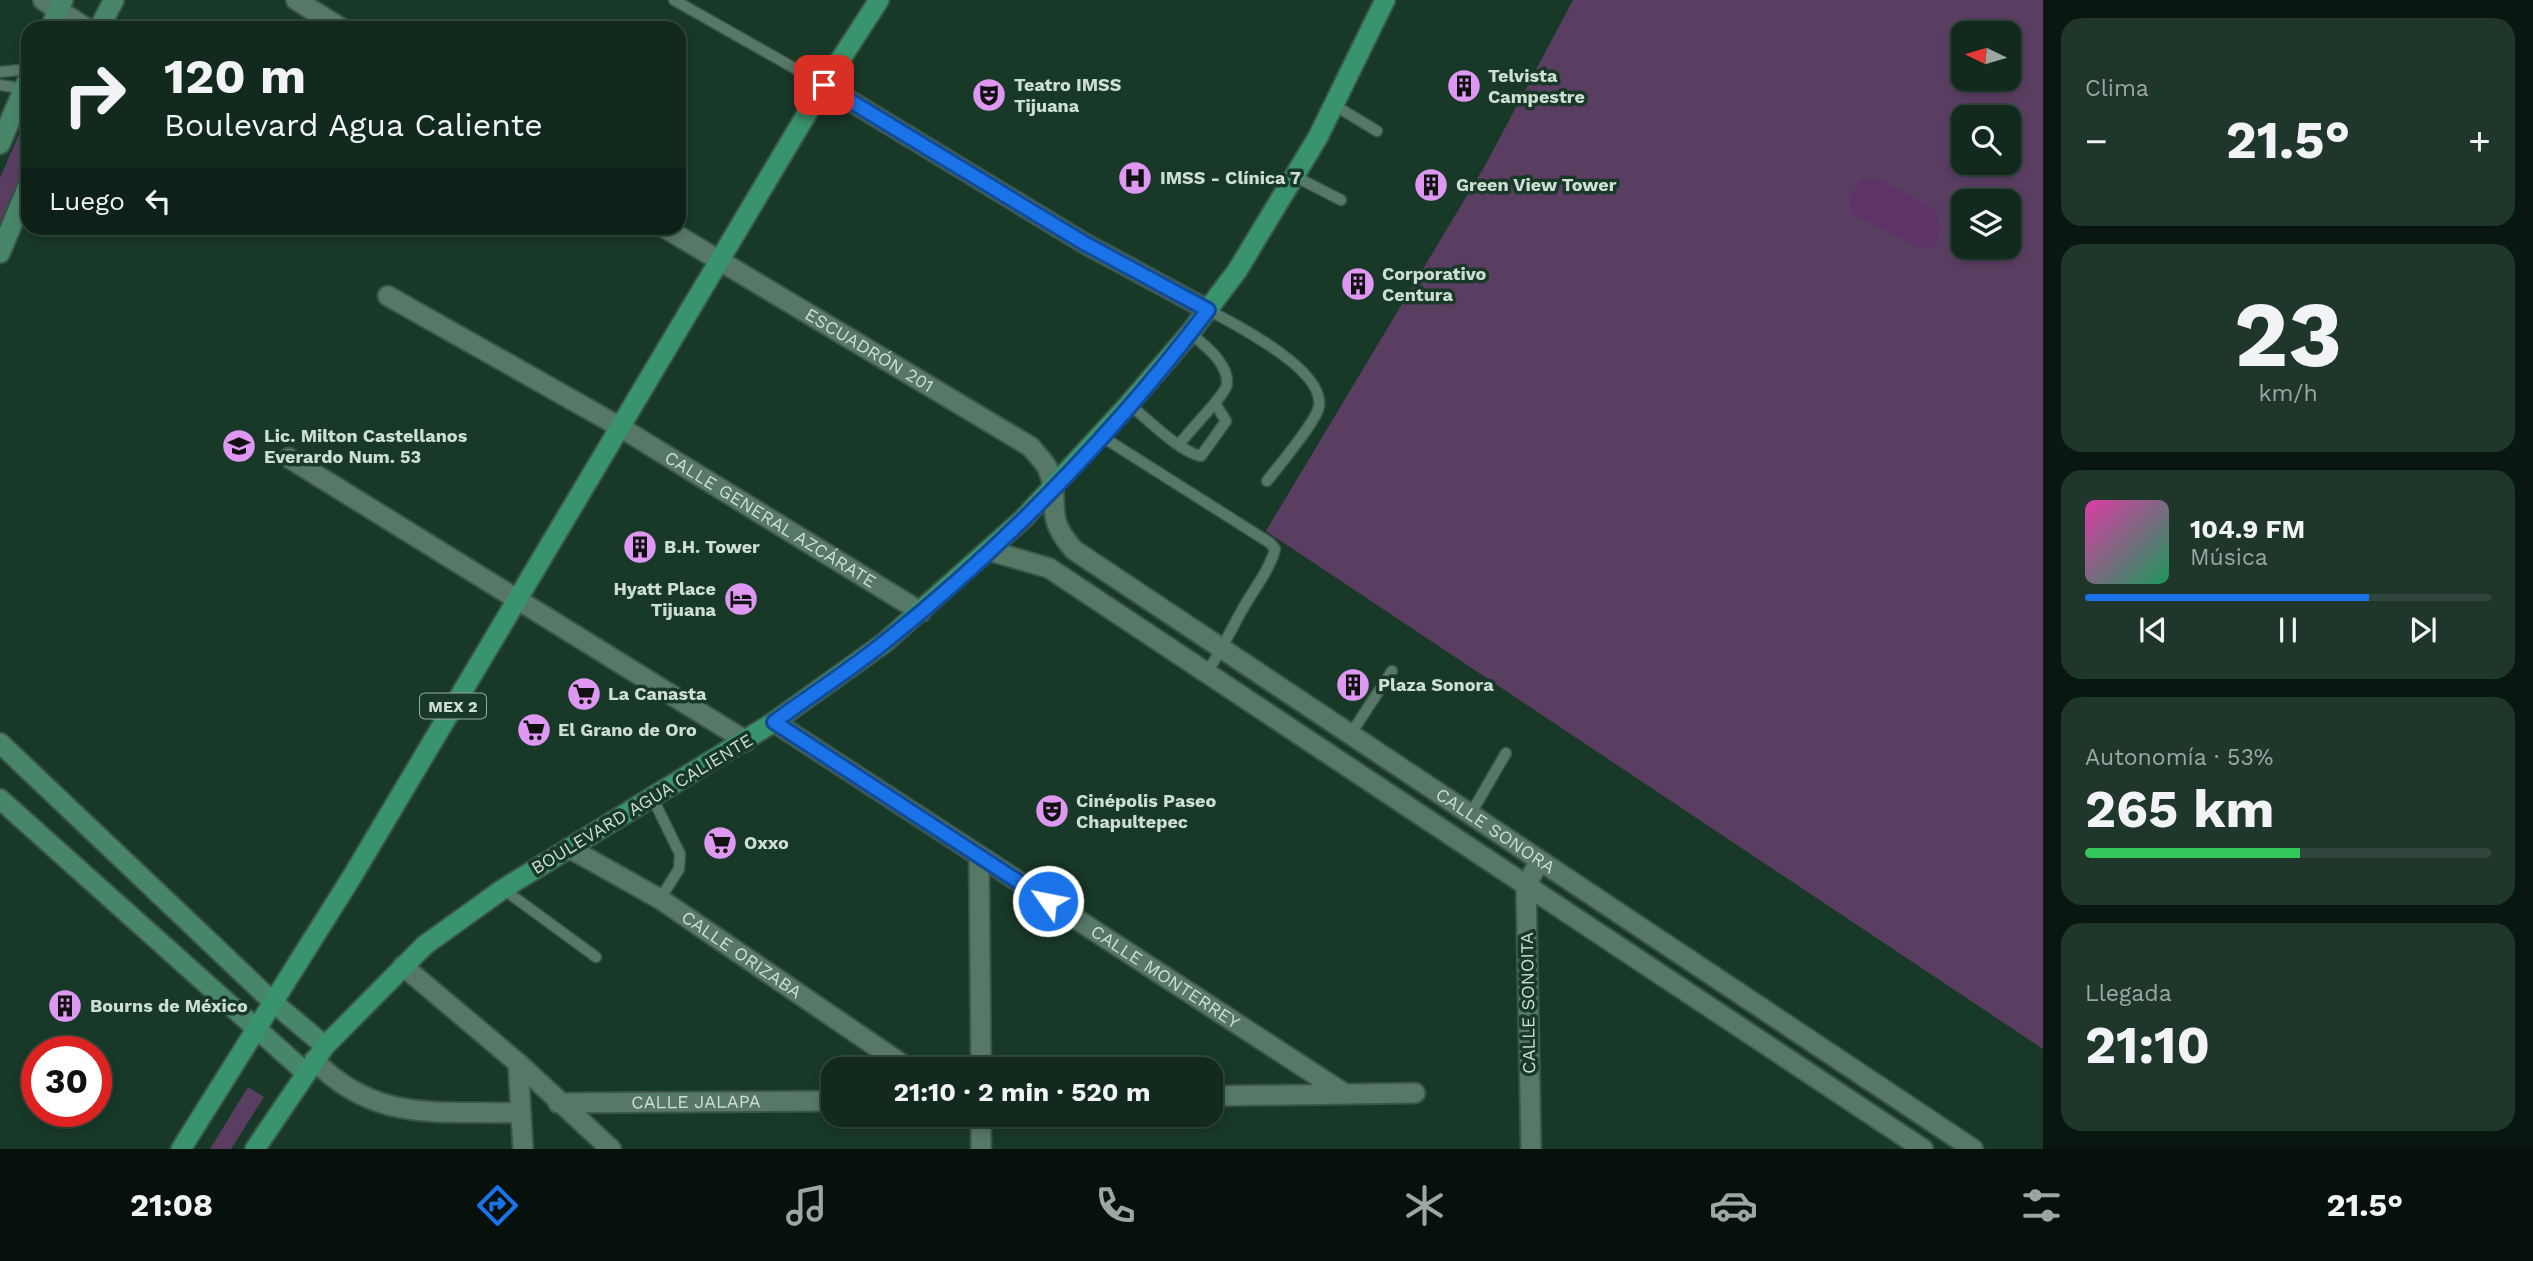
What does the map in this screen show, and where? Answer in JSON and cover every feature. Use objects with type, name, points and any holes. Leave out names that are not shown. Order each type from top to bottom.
[{"type":"main road","points":[[103,21],[114,0]]},
{"type":"main road","name":"MEX 2","points":[[181,1149],[274,1003],[824,85],[879,0]]},
{"type":"main road","name":"BOULEVARD AGUA CALIENTE","points":[[255,1149],[315,1059],[425,945],[503,889],[774,722],[921,612],[990,551],[1053,489],[1190,333],[1237,271],[1334,105],[1385,0]]},
{"type":"main road","points":[[0,144],[21,96]]},
{"type":"main road","points":[[0,253],[21,203]]},
{"type":"main road","points":[[0,743],[274,1003],[315,1059]]},
{"type":"main road","points":[[0,799],[258,1027],[315,1059]]},
{"type":"street","points":[[296,0],[330,21]]},
{"type":"street","points":[[53,10],[73,21]]},
{"type":"street","points":[[824,85],[1084,243],[1208,310]]},
{"type":"street","name":"ESCUADRÓN 201","points":[[677,235],[1031,447],[1047,466],[1053,489]]},
{"type":"street","name":"CALLE GENERAL AZCÁRATE","points":[[388,296],[620,427],[921,612]]},
{"type":"street","points":[[289,458],[746,741]]},
{"type":"street","name":"CALLE SONORA","points":[[1053,489],[1054,520],[1074,550],[1973,1149]]},
{"type":"street","name":"CALLE SONORA","points":[[990,551],[1049,568],[1923,1149]]},
{"type":"street","name":"CALLE MONTERREY","points":[[774,722],[1345,1094]]},
{"type":"street","name":"CALLE ORIZABA","points":[[569,848],[660,899],[891,1057]]},
{"type":"street","points":[[979,856],[981,1057]]},
{"type":"street","points":[[1526,884],[1540,861]]},
{"type":"street","name":"CALLE SONOITA","points":[[1526,884],[1531,1149]]},
{"type":"street","points":[[403,966],[518,1063],[558,1103],[611,1149]]},
{"type":"street","points":[[315,1059],[331,1078],[355,1094],[389,1108],[521,1113]]},
{"type":"street","points":[[518,1063],[523,1149]]},
{"type":"street","points":[[1223,1096],[1415,1093]]},
{"type":"street","name":"CALLE JALAPA","points":[[558,1103],[821,1101]]},
{"type":"street","points":[[981,1127],[981,1149]]},
{"type":"lane","points":[[674,0],[824,85]]},
{"type":"lane","points":[[0,72],[21,69]]},
{"type":"lane","points":[[0,85],[21,84]]},
{"type":"lane","points":[[1334,105],[1377,131]]},
{"type":"lane","points":[[1294,176],[1341,200]]},
{"type":"lane","points":[[1208,310],[1259,338],[1313,382],[1320,395],[1318,411],[1267,481]]},
{"type":"lane","points":[[1179,444],[1227,386],[1227,379],[1210,350],[1190,333]]},
{"type":"lane","points":[[1129,404],[1194,455],[1201,456],[1226,421],[1215,403]]},
{"type":"lane","points":[[1101,436],[1270,543],[1275,549],[1272,561],[1241,612],[1222,651],[1206,673]]},
{"type":"lane","points":[[1350,734],[1392,671]]},
{"type":"lane","points":[[1470,815],[1506,753]]},
{"type":"lane","points":[[652,797],[680,855],[679,869],[660,899]]},
{"type":"lane","points":[[503,889],[596,957]]},
{"type":"shaded area","points":[[1573,0],[2043,0],[2043,1049],[1266,531],[1487,162]]},
{"type":"shaded area","points":[[21,129],[21,174],[0,223],[0,178]]},
{"type":"shaded area","points":[[1879,179],[1934,209],[1940,229],[1932,248],[1919,248],[1851,213],[1849,200],[1860,180]]},
{"type":"shaded area","points":[[248,1087],[264,1097],[231,1149],[210,1149]]},
{"type":"place","name":"Telvista Campestre","points":[[1464,86]]},
{"type":"place","name":"Teatro IMSS Tijuana","points":[[989,95]]},
{"type":"place","name":"IMSS - Clínica 7","points":[[1135,178]]},
{"type":"place","name":"Green View Tower","points":[[1431,185]]},
{"type":"place","name":"Corporativo Centura","points":[[1358,284]]},
{"type":"place","name":"Lic. Milton Castellanos Everardo Num. 53","points":[[239,446]]},
{"type":"place","name":"B.H. Tower","points":[[640,547]]},
{"type":"place","name":"Hyatt Place Tijuana","points":[[741,599]]},
{"type":"place","name":"Plaza Sonora","points":[[1353,685]]},
{"type":"place","name":"La Canasta","points":[[584,694]]},
{"type":"place","name":"El Grano de Oro","points":[[534,730]]},
{"type":"place","name":"Cinépolis Paseo Chapultepec","points":[[1052,811]]},
{"type":"place","name":"Oxxo","points":[[720,843]]},
{"type":"place","name":"Bourns de México","points":[[65,1006]]},
{"type":"route","points":[[824,85],[1084,243],[1208,310],[1053,489],[990,551],[884,643],[774,722],[1048,901]]}]
